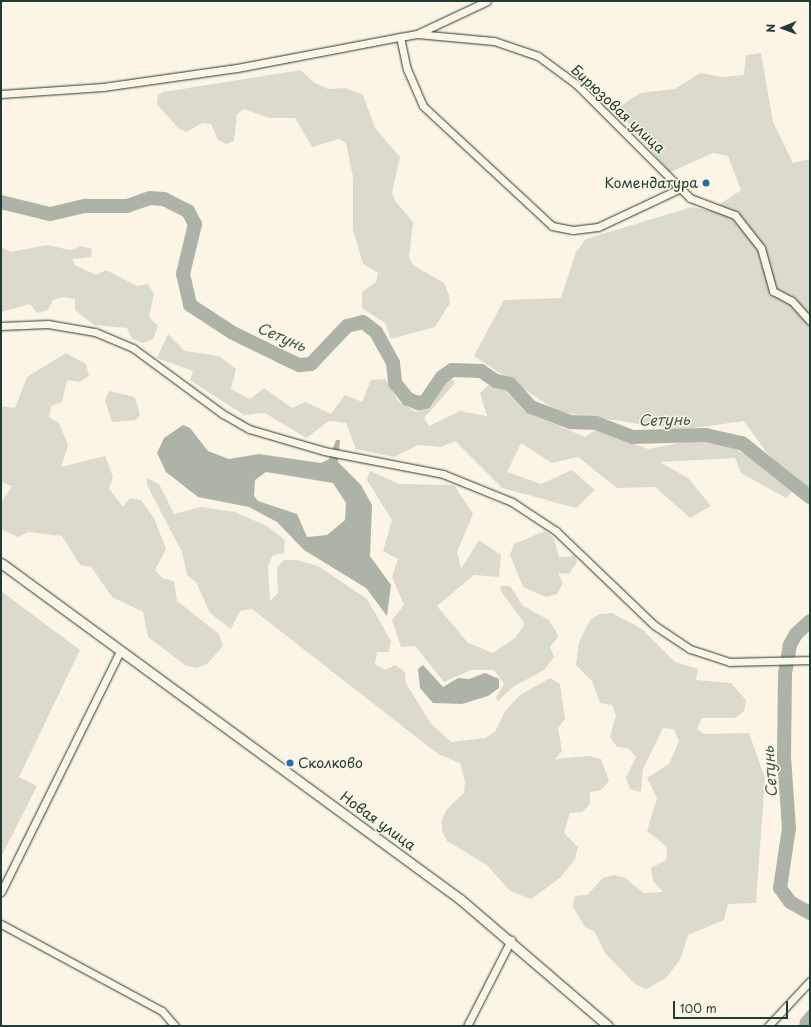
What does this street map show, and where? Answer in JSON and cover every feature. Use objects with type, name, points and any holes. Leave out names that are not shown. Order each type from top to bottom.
[{"type":"street","points":[[1,94],[108,86],[236,68],[417,34],[483,2]]},
{"type":"street","name":"Бирюзовая улица","points":[[417,34],[494,41],[538,56],[576,84],[700,205],[735,216],[761,248],[773,291],[792,301],[810,320]]},
{"type":"street","points":[[400,37],[407,69],[423,106],[552,226],[573,230],[598,227],[681,188]]},
{"type":"street","points":[[1,326],[75,327],[115,339],[164,369],[199,398],[249,429],[324,451],[443,474],[512,502],[535,515],[578,549],[640,613],[672,639],[730,662],[810,660]]},
{"type":"street","name":"Новая улица","points":[[1,563],[511,940],[608,1026]]},
{"type":"street","points":[[1,892],[120,651]]},
{"type":"street","points":[[1,924],[162,1011],[175,1026]]},
{"type":"street","points":[[467,1026],[511,940]]},
{"type":"street","points":[[768,1026],[810,981]]},
{"type":"shaded area","points":[[761,53],[773,122],[793,163],[810,159],[810,494],[767,453],[744,421],[681,430],[559,412],[474,356],[504,300],[561,298],[576,252],[586,239],[692,207],[710,211],[741,190],[728,156],[713,153],[670,172],[616,109],[640,93],[675,89],[700,73],[723,77],[744,75],[746,55]]},
{"type":"shaded area","points":[[301,70],[313,82],[328,89],[345,88],[363,95],[375,128],[400,157],[392,192],[395,201],[413,222],[409,257],[413,265],[444,283],[449,295],[450,303],[435,327],[391,339],[385,323],[362,308],[362,292],[376,282],[378,273],[363,264],[353,230],[353,177],[346,143],[339,139],[312,147],[295,118],[269,118],[244,109],[237,114],[234,141],[226,144],[218,140],[211,124],[202,123],[187,132],[179,129],[157,104],[158,95],[163,92]]},
{"type":"shaded area","points":[[47,245],[70,250],[81,246],[92,249],[91,257],[72,259],[75,265],[96,275],[106,270],[137,286],[148,284],[154,294],[149,317],[158,326],[153,339],[143,343],[132,339],[127,328],[94,325],[75,310],[75,299],[64,297],[53,300],[48,310],[37,313],[30,304],[1,312],[1,247],[11,252]]},
{"type":"shaded area","points":[[168,334],[185,351],[219,356],[236,369],[231,389],[250,399],[264,388],[292,408],[305,402],[331,414],[345,395],[362,402],[371,380],[385,379],[398,401],[416,412],[449,376],[455,383],[424,418],[429,426],[460,411],[487,416],[480,393],[490,384],[505,390],[524,411],[585,437],[596,430],[648,449],[695,440],[726,444],[765,465],[794,489],[786,498],[741,473],[735,458],[660,462],[688,478],[711,506],[690,518],[655,487],[617,488],[578,457],[552,463],[521,443],[507,472],[541,484],[572,470],[595,490],[576,508],[502,488],[455,441],[441,447],[418,445],[394,457],[356,449],[346,423],[329,421],[306,438],[265,413],[244,415],[190,380],[193,371],[157,358]]},
{"type":"shaded area","points":[[66,353],[86,364],[89,376],[79,382],[67,380],[62,402],[51,406],[49,417],[59,423],[68,445],[61,467],[105,456],[113,477],[109,489],[123,507],[130,498],[141,500],[154,518],[166,549],[155,570],[162,578],[174,581],[177,601],[219,634],[223,646],[207,664],[197,668],[185,665],[148,637],[143,612],[112,597],[91,567],[80,565],[62,536],[28,532],[18,537],[1,529],[1,503],[12,486],[1,482],[1,406],[15,408],[27,377]]},
{"type":"shaded area","points":[[109,391],[135,397],[140,415],[136,420],[112,422],[105,400]]},
{"type":"shaded area","points":[[183,425],[190,428],[208,451],[229,459],[259,454],[321,463],[329,459],[336,440],[340,440],[338,462],[361,485],[372,505],[370,556],[391,585],[387,616],[366,588],[304,550],[277,522],[249,507],[198,497],[166,472],[157,453],[164,438]],"holes":[[[266,472],[333,483],[346,503],[345,520],[327,535],[307,537],[297,514],[258,501],[254,496],[255,480]]]},
{"type":"shaded area","points":[[370,471],[399,484],[454,485],[473,514],[457,552],[461,569],[479,540],[501,555],[499,577],[474,575],[437,606],[468,643],[493,653],[515,638],[525,624],[501,591],[500,586],[510,586],[523,606],[549,620],[556,632],[558,637],[550,647],[554,657],[544,670],[513,687],[498,701],[496,698],[504,684],[494,670],[471,670],[444,682],[415,646],[401,647],[392,620],[404,605],[392,577],[398,559],[383,551],[392,520],[367,480]]},
{"type":"shaded area","points":[[147,478],[159,484],[174,514],[201,507],[235,512],[267,526],[285,540],[284,553],[273,555],[268,566],[270,601],[278,593],[277,568],[284,560],[296,560],[318,566],[367,599],[391,641],[389,652],[377,652],[375,664],[385,670],[395,665],[405,672],[406,683],[431,724],[451,742],[485,738],[495,732],[505,711],[520,695],[550,678],[560,684],[565,719],[558,728],[562,751],[555,759],[589,756],[601,759],[609,781],[601,790],[590,792],[590,804],[582,812],[570,813],[564,833],[578,847],[575,859],[560,878],[531,899],[510,891],[487,865],[447,841],[442,831],[442,819],[447,809],[464,793],[465,782],[460,763],[438,754],[252,609],[240,611],[231,629],[210,613],[196,582],[187,575],[182,552],[147,485]]},
{"type":"shaded area","points":[[545,531],[554,539],[559,557],[575,556],[577,562],[569,574],[558,573],[563,583],[557,594],[546,597],[523,587],[510,555],[514,544]]},
{"type":"shaded area","points":[[1,591],[80,650],[19,777],[37,786],[1,857]]},
{"type":"shaded area","points":[[612,613],[642,629],[675,662],[698,669],[696,680],[731,683],[746,700],[744,711],[735,718],[702,718],[697,729],[704,734],[749,733],[765,778],[756,903],[728,904],[724,920],[688,935],[681,958],[666,978],[646,989],[635,984],[605,953],[595,932],[585,927],[573,907],[575,896],[587,895],[603,878],[614,875],[625,878],[644,893],[663,892],[653,881],[651,868],[666,860],[667,847],[647,831],[657,798],[647,778],[669,764],[679,741],[674,729],[663,728],[643,769],[641,792],[630,789],[626,778],[636,757],[628,748],[617,747],[610,737],[616,715],[612,705],[600,703],[592,681],[576,665],[579,642],[590,620],[600,614]]},
{"type":"shaded area","points":[[423,665],[443,687],[458,678],[469,679],[485,673],[499,679],[499,688],[488,696],[462,704],[433,703],[420,688],[418,669]]},
{"type":"shaded area","points":[[810,1008],[810,1026],[799,1026],[800,1020]]},
{"type":"waterway","name":"Сетунь","points":[[1,202],[50,214],[86,206],[127,206],[150,198],[164,199],[188,211],[195,224],[183,274],[190,305],[233,333],[299,365],[311,364],[347,326],[363,322],[376,332],[393,363],[395,383],[408,399],[418,403],[425,402],[442,377],[452,370],[481,371],[496,381],[510,384],[531,407],[570,422],[596,423],[633,437],[706,435],[742,443],[810,497]]},
{"type":"waterway","name":"Сетунь","points":[[810,621],[796,634],[790,645],[785,674],[784,757],[789,828],[780,888],[790,902],[810,913]]},
{"type":"place","name":"Комендатура","points":[[706,183]]},
{"type":"place","name":"Сколково","points":[[290,763]]}]
